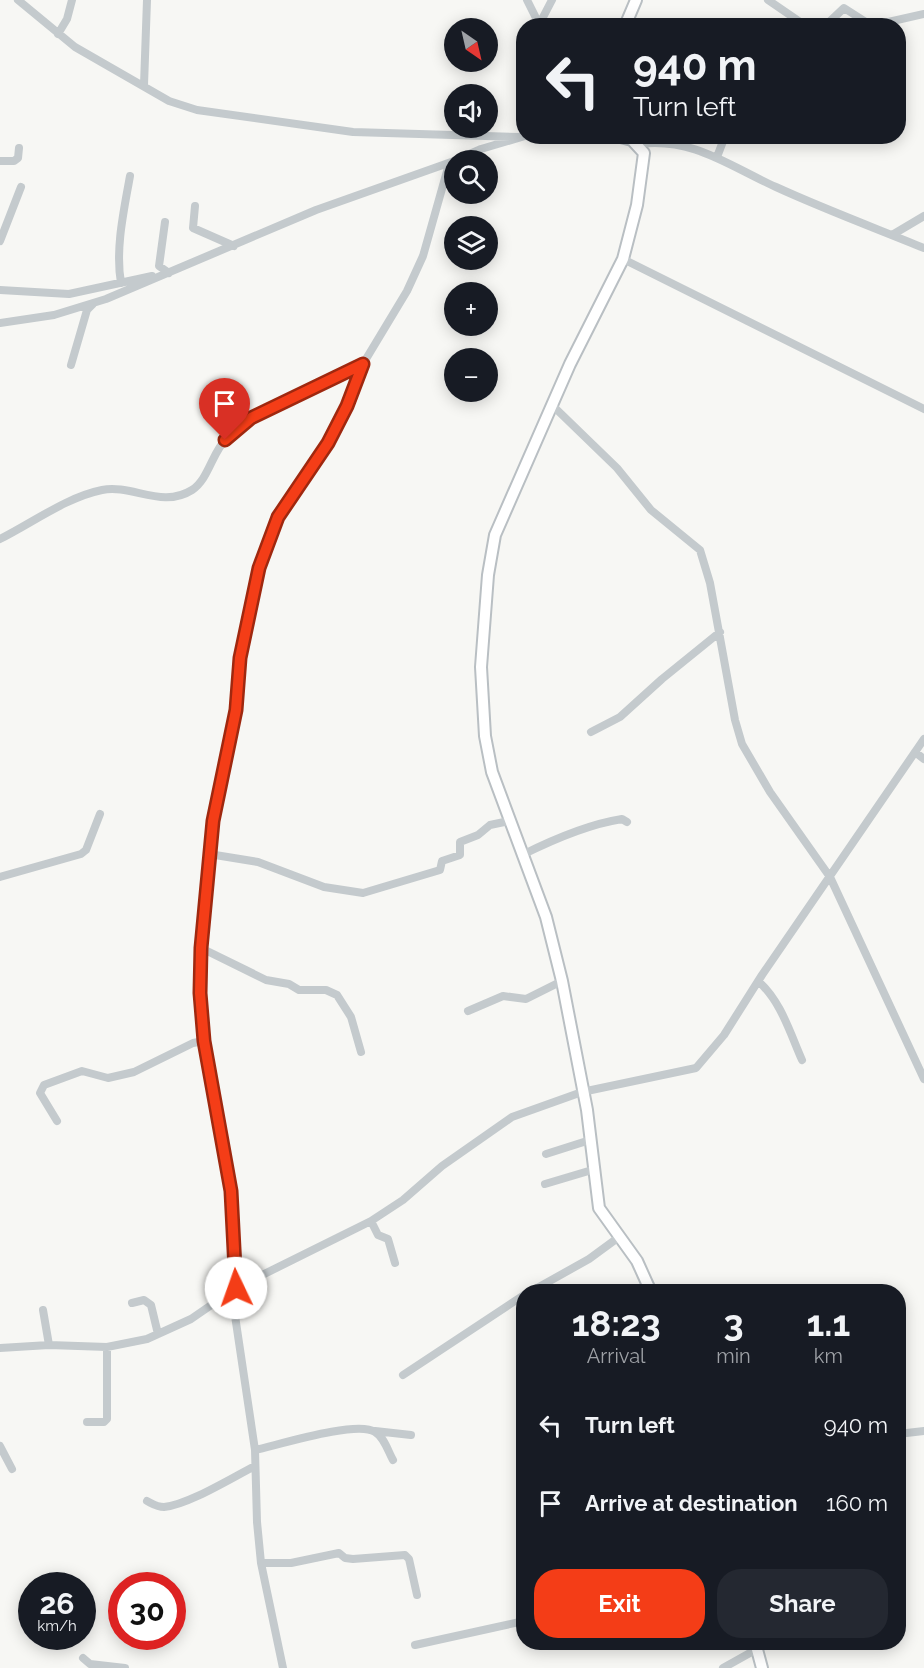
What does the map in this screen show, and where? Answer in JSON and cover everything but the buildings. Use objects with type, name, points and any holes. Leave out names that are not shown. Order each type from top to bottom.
[{"type":"street","points":[[18,0],[75,47],[169,101],[197,110],[353,132],[516,137]]},
{"type":"street","points":[[58,34],[67,19],[72,0]]},
{"type":"street","points":[[144,85],[147,0]]},
{"type":"street","points":[[527,0],[537,18]]},
{"type":"street","points":[[543,18],[552,0]]},
{"type":"street","points":[[628,18],[636,0]]},
{"type":"street","points":[[768,0],[794,18]]},
{"type":"street","points":[[833,18],[844,8],[862,18]]},
{"type":"street","points":[[906,18],[924,14]]},
{"type":"street","points":[[487,150],[516,140]]},
{"type":"street","points":[[639,144],[644,153],[643,165],[637,205],[623,260],[570,364],[495,535],[481,667],[485,736],[492,772],[546,917],[562,981],[587,1110],[592,1170],[599,1208],[637,1261],[647,1284]]},
{"type":"street","points":[[673,144],[717,157],[774,186],[924,248]]},
{"type":"street","points":[[717,157],[723,144]]},
{"type":"street","points":[[0,161],[14,161],[18,158],[19,148]]},
{"type":"street","points":[[0,323],[54,315],[94,303],[316,210],[444,165]]},
{"type":"street","points":[[121,283],[119,269],[123,213],[130,176]]},
{"type":"street","points":[[0,241],[21,187]]},
{"type":"street","points":[[283,1668],[261,1563],[257,1522],[255,1450],[234,1309],[236,1288],[231,1191],[204,1041],[200,993],[201,948],[209,854],[215,805],[236,710],[240,658],[254,583],[278,517],[328,443],[347,406],[363,364],[407,291],[423,256],[444,190]]},
{"type":"street","points":[[195,206],[193,228],[234,246]]},
{"type":"street","points":[[892,235],[924,216]]},
{"type":"street","points":[[165,222],[159,266],[166,274]]},
{"type":"street","points":[[623,260],[924,409]]},
{"type":"street","points":[[0,290],[69,294],[166,274]]},
{"type":"street","points":[[71,365],[87,310],[94,303]]},
{"type":"street","points":[[0,539],[90,493],[111,489],[161,498],[192,490],[205,472],[214,452],[251,418],[363,364]]},
{"type":"street","points":[[552,406],[617,468],[651,510],[700,550],[720,632],[735,720],[742,744],[770,792],[830,877],[924,1079]]},
{"type":"street","points":[[591,732],[620,717],[720,632]]},
{"type":"street","points":[[0,1348],[49,1345],[107,1347],[131,1343],[158,1334],[191,1319],[236,1288],[371,1221],[418,1189],[442,1166],[492,1129],[533,1108],[582,1092],[696,1068],[724,1035],[758,981],[924,739]]},
{"type":"street","points":[[915,752],[924,759]]},
{"type":"street","points":[[0,877],[81,854],[86,850],[100,814]]},
{"type":"street","points":[[522,855],[558,839],[604,824],[622,819],[627,822]]},
{"type":"street","points":[[209,854],[258,862],[324,887],[363,893],[440,870],[442,861],[460,855],[460,842],[478,835],[490,825],[509,821]]},
{"type":"street","points":[[201,948],[266,980],[289,984],[299,990],[327,990],[337,995],[351,1017],[361,1052]]},
{"type":"street","points":[[468,1011],[503,996],[526,999],[562,981]]},
{"type":"street","points":[[758,981],[777,1002],[802,1060]]},
{"type":"street","points":[[57,1121],[40,1093],[44,1085],[82,1071],[108,1078],[134,1072],[193,1043],[204,1041]]},
{"type":"street","points":[[546,1154],[590,1140]]},
{"type":"street","points":[[545,1184],[592,1170]]},
{"type":"street","points":[[371,1221],[379,1236],[388,1239],[395,1263]]},
{"type":"street","points":[[544,1284],[589,1259],[619,1237]]},
{"type":"street","points":[[132,1303],[144,1300],[150,1305],[158,1334]]},
{"type":"street","points":[[403,1376],[516,1300]]},
{"type":"street","points":[[43,1310],[49,1345]]},
{"type":"street","points":[[87,1422],[104,1422],[106,1419],[107,1347]]},
{"type":"street","points":[[255,1450],[336,1431],[365,1428],[411,1435]]},
{"type":"street","points":[[374,1431],[380,1436],[393,1460]]},
{"type":"street","points":[[906,1433],[924,1431]]},
{"type":"street","points":[[0,1446],[12,1468]]},
{"type":"street","points":[[147,1501],[157,1507],[166,1507],[201,1493],[255,1466]]},
{"type":"street","points":[[261,1563],[285,1564],[339,1553],[345,1558],[353,1559],[405,1554],[409,1558],[417,1595]]},
{"type":"street","points":[[415,1645],[516,1623]]},
{"type":"street","points":[[723,1668],[750,1650]]},
{"type":"street","points":[[757,1650],[762,1668]]},
{"type":"street","points":[[83,1658],[90,1664],[125,1668]]},
{"type":"route","points":[[225,440],[251,418],[363,364],[347,406],[328,443],[289,497],[278,517],[259,568],[240,658],[236,710],[215,805],[201,948],[200,993],[204,1041],[231,1191],[236,1288]]}]
